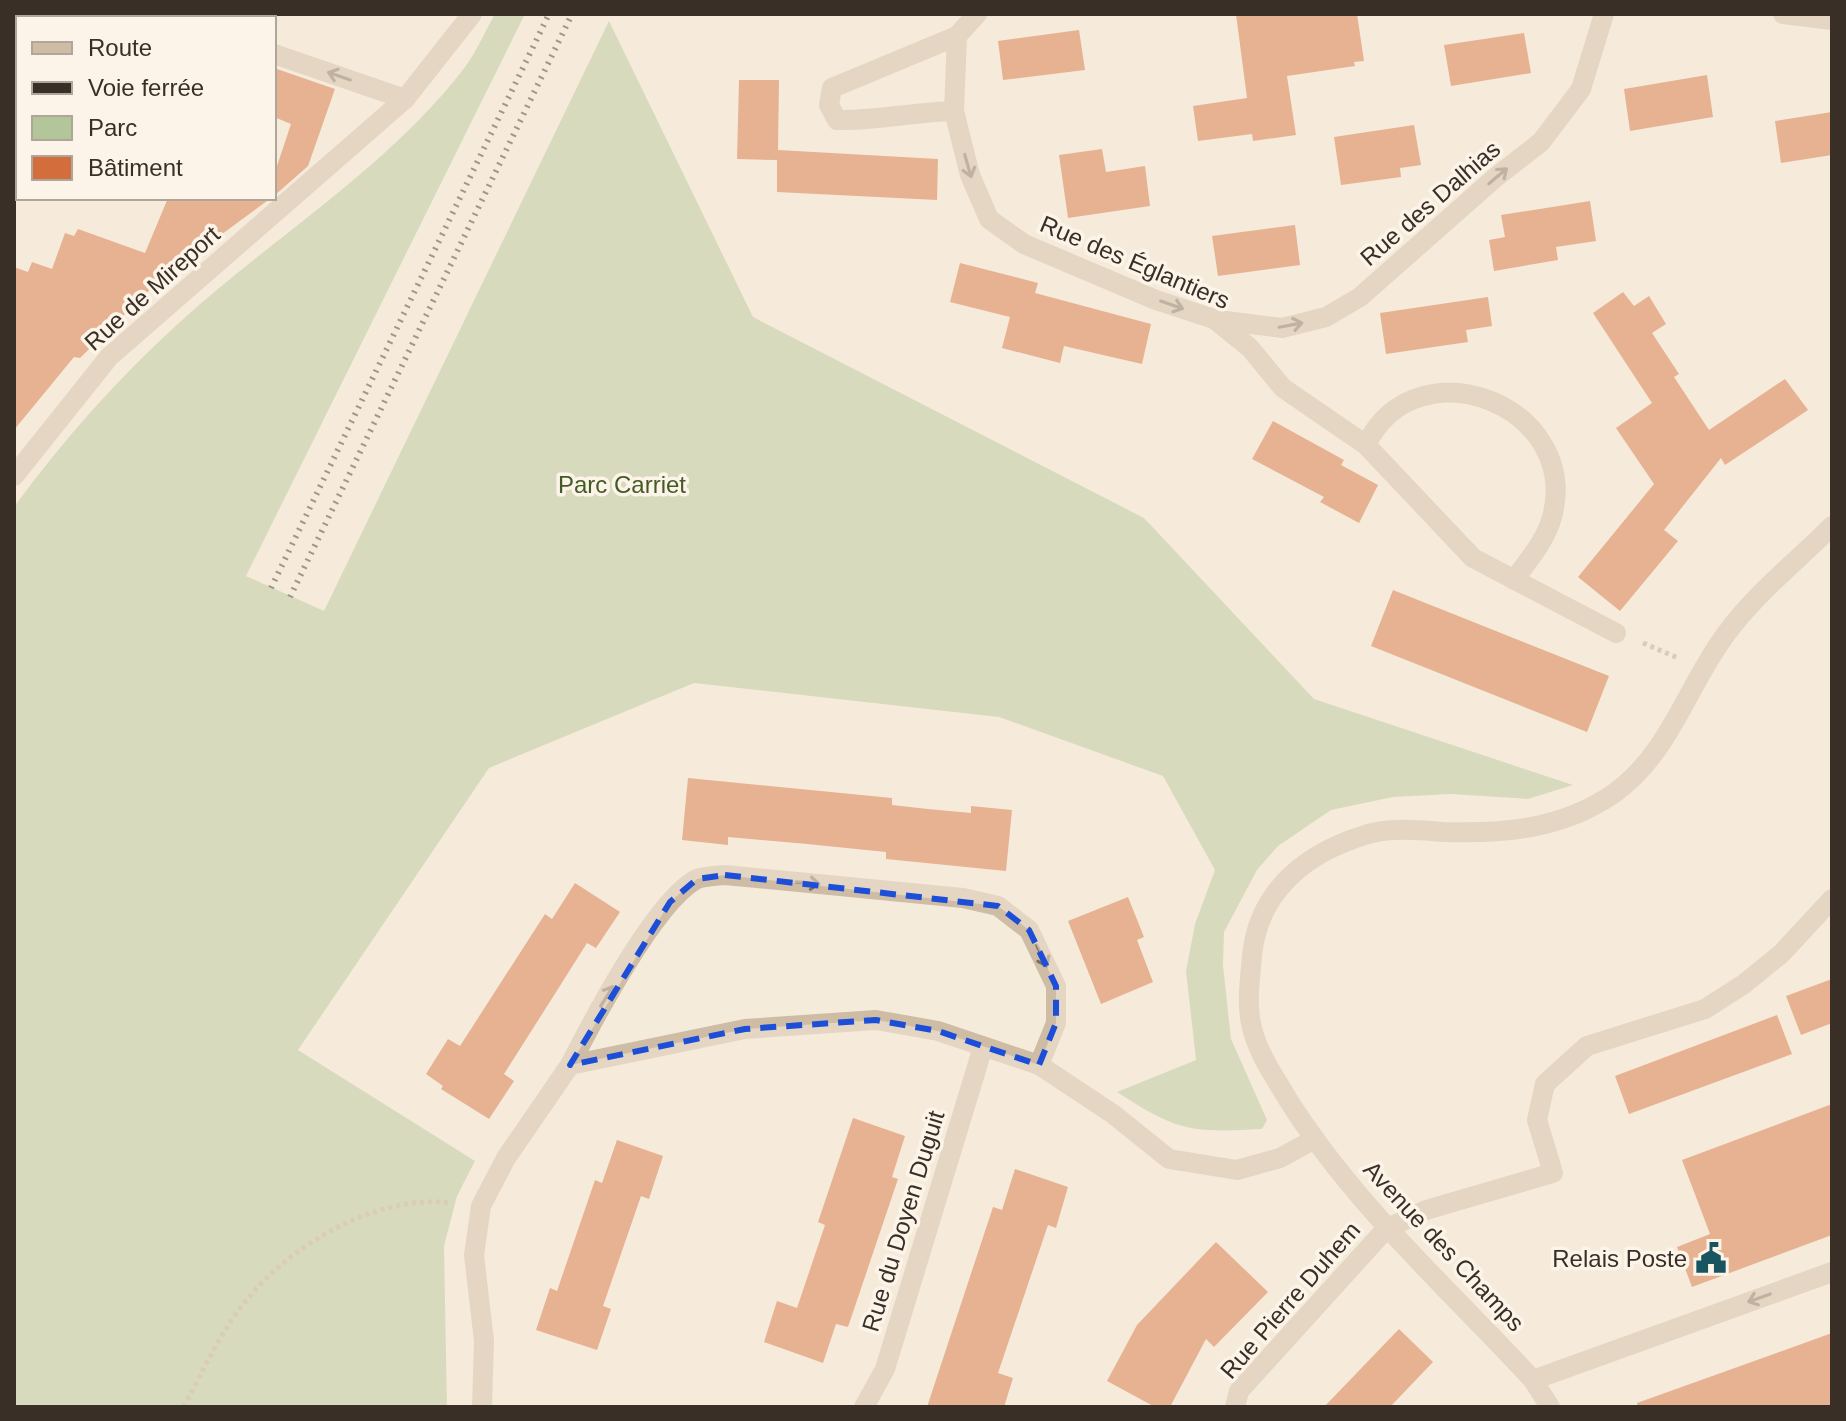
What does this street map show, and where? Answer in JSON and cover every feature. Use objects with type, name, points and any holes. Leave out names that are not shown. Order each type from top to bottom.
[{"type":"street","name":"Rue de Mireport","points":[[14,476],[109,357],[405,99],[472,14]]},
{"type":"street","points":[[954,111],[916,112],[870,121],[837,120],[829,105],[832,88],[957,36],[977,14]]},
{"type":"street","name":"Rue des Dalhias","points":[[1214,319],[1282,328],[1326,317],[1360,297],[1496,177],[1541,142],[1581,89],[1604,14]]},
{"type":"street","points":[[1783,14],[1832,20]]},
{"type":"street","name":"Rue des Églantiers","points":[[957,36],[954,111],[970,175],[989,219],[1024,244],[1156,300],[1214,319],[1250,348],[1283,388],[1366,445],[1473,558],[1616,633]]},
{"type":"street","points":[[276,55],[405,99]]},
{"type":"street","points":[[1366,445],[1378,421],[1401,403],[1446,392],[1488,399],[1531,427],[1551,460],[1556,493],[1552,519],[1514,580]]},
{"type":"street","name":"Avenue des Champs","points":[[1550,1407],[1533,1380],[1386,1229],[1313,1140],[1269,1068],[1252,1028],[1248,995],[1254,937],[1263,910],[1277,889],[1320,852],[1369,833],[1415,830],[1508,833],[1579,814],[1615,793],[1646,763],[1673,726],[1703,667],[1728,631],[1832,526]]},
{"type":"street","points":[[482,1407],[484,1341],[474,1255],[481,1206],[506,1158],[570,1065],[604,1001],[670,902],[697,879],[725,875],[963,898],[998,906],[1029,930],[1056,986],[1056,1023],[1039,1065]]},
{"type":"street","points":[[1386,1229],[1426,1210],[1553,1173],[1537,1120],[1545,1084],[1587,1046],[1705,1009],[1744,984],[1782,953],[1832,899]]},
{"type":"street","points":[[570,1065],[745,1029],[876,1020],[938,1031],[1039,1065],[1113,1114],[1169,1159],[1237,1170],[1280,1158],[1313,1140]]},
{"type":"street","name":"Rue du Doyen Duguit","points":[[864,1407],[885,1369],[983,1047]]},
{"type":"street","name":"Rue Pierre Duhem","points":[[1235,1407],[1239,1391],[1386,1229]]},
{"type":"street","points":[[1533,1380],[1832,1272]]},
{"type":"path","points":[[184,1407],[215,1348],[249,1296],[292,1258],[332,1231],[373,1212],[410,1201],[481,1206]]},
{"type":"highlighted area","points":[[725,875],[998,906],[1029,930],[1056,986],[1056,1023],[1039,1065],[938,1031],[876,1020],[745,1029],[570,1065],[670,902],[697,879]]},
{"type":"green space","name":"Parc Carriet","points":[[495,14],[525,14],[246,576],[324,611],[609,21],[753,317],[1144,518],[1314,699],[1573,785],[1528,799],[1451,794],[1393,797],[1331,810],[1278,846],[1257,870],[1224,932],[1223,965],[1231,1039],[1267,1120],[1262,1129],[1200,1129],[1170,1122],[1117,1092],[1196,1060],[1186,971],[1195,924],[1215,870],[1163,776],[999,717],[694,683],[489,768],[298,1050],[475,1161],[457,1196],[444,1246],[447,1407],[14,1407],[14,507],[92,410],[157,343],[401,138],[469,61]]},
{"type":"building","points":[[1236,14],[1357,14],[1364,61],[1354,62],[1355,66],[1287,76],[1296,135],[1253,141],[1252,134],[1198,141],[1193,106],[1247,98]]},
{"type":"building","points":[[1079,30],[1085,70],[1003,80],[998,41]]},
{"type":"building","points":[[1524,33],[1531,73],[1451,86],[1444,45]]},
{"type":"building","points":[[276,69],[335,89],[308,166],[276,194],[276,169],[291,124],[276,118]]},
{"type":"building","points":[[1707,75],[1713,117],[1630,131],[1624,89]]},
{"type":"building","points":[[739,80],[779,80],[778,150],[938,159],[937,200],[777,192],[777,160],[737,159]]},
{"type":"building","points":[[1832,112],[1832,155],[1781,163],[1775,121]]},
{"type":"building","points":[[1414,125],[1421,165],[1400,168],[1401,177],[1341,185],[1334,137]]},
{"type":"building","points":[[1102,149],[1106,172],[1145,166],[1150,206],[1068,218],[1059,155]]},
{"type":"building","points":[[167,200],[268,200],[160,280],[80,358],[74,357],[14,430],[14,267],[28,272],[32,262],[52,269],[65,233],[74,236],[78,229],[145,253]]},
{"type":"building","points":[[1590,201],[1596,241],[1556,247],[1558,260],[1494,271],[1489,240],[1505,237],[1501,215]]},
{"type":"building","points":[[1295,225],[1300,265],[1218,276],[1212,236]]},
{"type":"building","points":[[960,263],[1038,283],[1035,293],[1151,324],[1142,364],[1064,346],[1060,363],[1002,348],[1010,317],[950,302]]},
{"type":"building","points":[[1623,292],[1634,306],[1649,296],[1666,324],[1652,333],[1679,374],[1674,377],[1709,430],[1785,379],[1808,410],[1725,465],[1721,458],[1664,530],[1678,541],[1620,611],[1578,577],[1654,484],[1616,428],[1652,403],[1593,313]]},
{"type":"building","points":[[1488,297],[1492,326],[1466,330],[1468,342],[1386,354],[1380,313]]},
{"type":"building","points":[[1273,421],[1344,460],[1341,465],[1378,485],[1359,523],[1320,502],[1324,497],[1252,459]]},
{"type":"building","points":[[1393,590],[1609,676],[1587,732],[1371,646]]},
{"type":"building","points":[[688,778],[892,798],[892,805],[928,809],[971,813],[971,806],[1012,810],[1006,871],[886,859],[886,852],[807,844],[728,837],[728,845],[682,840]]},
{"type":"building","points":[[575,883],[620,912],[596,948],[587,943],[504,1074],[514,1081],[489,1119],[441,1089],[443,1086],[426,1074],[448,1039],[460,1046],[545,914],[552,919]]},
{"type":"building","points":[[1128,897],[1144,937],[1137,940],[1153,982],[1101,1004],[1068,921]]},
{"type":"building","points":[[1832,979],[1832,1023],[1801,1035],[1786,996]]},
{"type":"building","points":[[1777,1015],[1792,1054],[1629,1114],[1615,1076]]},
{"type":"building","points":[[1832,1104],[1832,1235],[1692,1287],[1677,1247],[1710,1234],[1682,1160]]},
{"type":"building","points":[[853,1118],[905,1136],[892,1177],[898,1179],[848,1327],[836,1324],[823,1363],[764,1342],[777,1301],[797,1308],[825,1225],[818,1222]]},
{"type":"building","points":[[617,1140],[663,1156],[649,1199],[641,1196],[603,1306],[611,1309],[597,1350],[536,1330],[550,1288],[557,1291],[595,1180],[602,1183]]},
{"type":"building","points":[[1015,1169],[1068,1187],[1056,1228],[1048,1225],[998,1373],[1013,1378],[1004,1407],[927,1407],[993,1207],[1002,1210]]},
{"type":"building","points":[[1216,1242],[1268,1292],[1214,1347],[1206,1339],[1170,1407],[1155,1407],[1107,1381],[1137,1325]]},
{"type":"building","points":[[1399,1329],[1433,1362],[1390,1407],[1324,1407]]},
{"type":"building","points":[[1832,1333],[1832,1407],[1638,1407],[1637,1403]]},
{"type":"railway","points":[[271,588],[549,14]]},
{"type":"railway","points":[[290,597],[572,14]]},
{"type":"place","name":"Relais Poste","points":[[1711,1258]]}]
